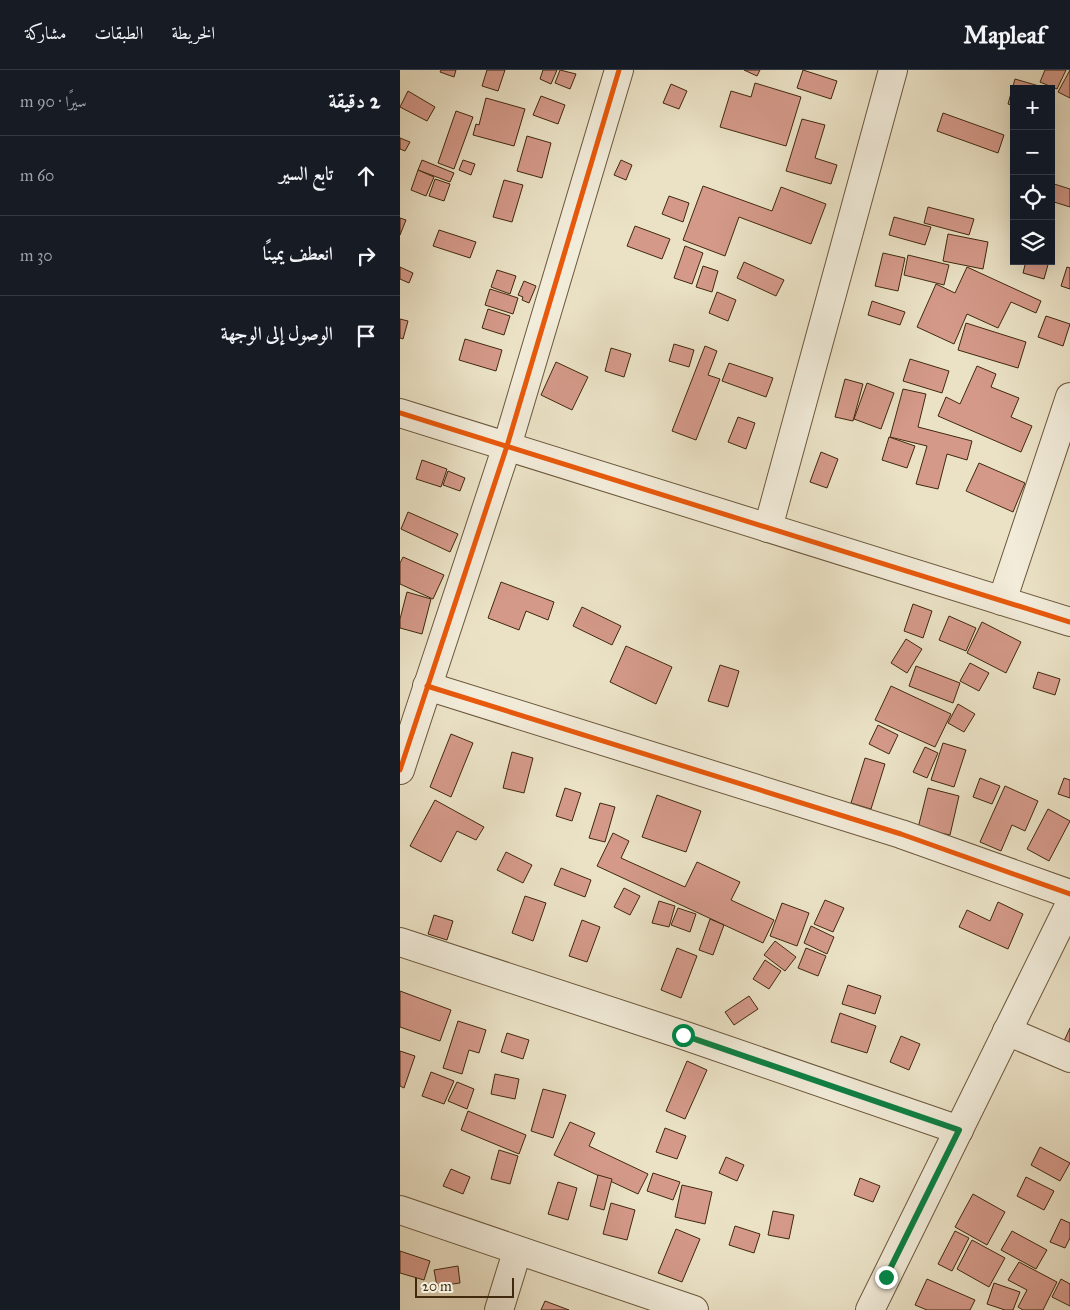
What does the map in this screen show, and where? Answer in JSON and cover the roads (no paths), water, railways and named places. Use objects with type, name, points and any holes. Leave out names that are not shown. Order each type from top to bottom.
[{"type":"street","points":[[400,770],[507,446],[619,70]]},
{"type":"street","points":[[768,528],[893,70]]},
{"type":"street","points":[[1002,601],[1070,397]]},
{"type":"street","points":[[400,413],[1070,622]]},
{"type":"street","points":[[427,686],[900,834],[1070,894]]},
{"type":"street","points":[[870,1310],[1070,904]]},
{"type":"street","points":[[400,942],[683,1035],[959,1130]]},
{"type":"street","points":[[1007,1031],[1070,1058]]},
{"type":"street","points":[[400,1210],[517,1252],[694,1310]]},
{"type":"street","points":[[499,1310],[517,1252]]}]
